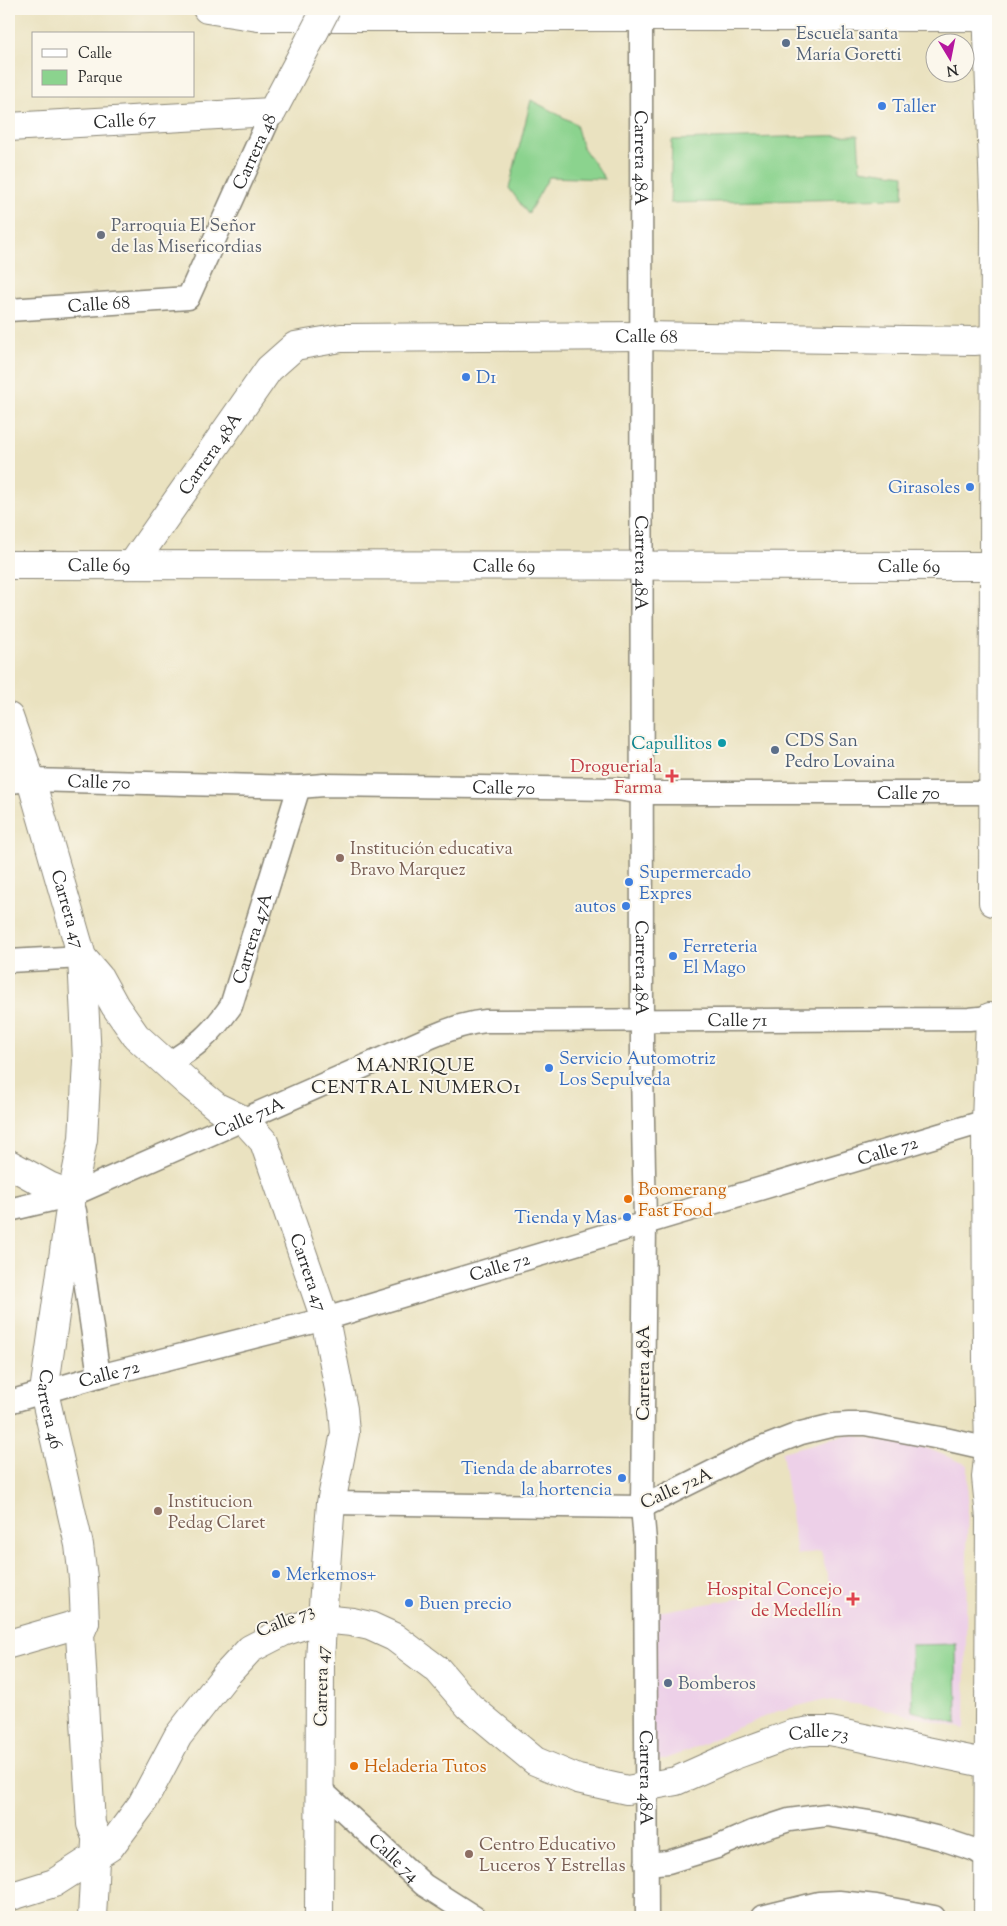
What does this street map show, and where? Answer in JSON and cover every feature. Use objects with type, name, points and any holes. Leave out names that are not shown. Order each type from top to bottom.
[{"type":"street","points":[[207,9],[258,16],[641,18],[991,14],[995,218],[997,566],[996,793],[993,902]]},
{"type":"street","name":"Carrera 48","points":[[188,298],[272,112],[326,9]]},
{"type":"street","name":"Carrera 48A","points":[[641,18],[645,1222],[642,1507],[645,1541],[647,1917]]},
{"type":"street","name":"Calle 67","points":[[9,128],[272,112]]},
{"type":"street","name":"Calle 68","points":[[9,310],[188,298]]},
{"type":"street","name":"Calle 68","points":[[295,346],[342,338],[642,336],[996,339]]},
{"type":"street","name":"Carrera 48A","points":[[132,565],[269,369],[295,346]]},
{"type":"street","name":"Calle 69","points":[[9,565],[997,566]]},
{"type":"street","name":"Carrera 47","points":[[9,717],[20,781],[82,957],[100,977],[115,1006],[136,1036],[217,1107],[244,1120],[264,1142],[325,1319],[346,1433],[331,1504],[323,1612],[320,1917]]},
{"type":"street","name":"Calle 70","points":[[20,781],[299,787],[324,785],[617,789],[643,793],[996,793]]},
{"type":"street","name":"Carrera 47A","points":[[167,1064],[201,1042],[218,1026],[231,1006],[299,787]]},
{"type":"street","points":[[9,962],[82,957]]},
{"type":"street","name":"Carrera 46","points":[[82,957],[87,1060],[83,1139],[72,1196],[44,1392],[79,1545],[83,1578],[84,1622],[80,1634],[91,1824],[96,1847],[92,1917]]},
{"type":"street","points":[[988,1917],[988,1858],[993,1764],[990,1518],[986,1477],[995,1445],[986,1121],[990,1017]]},
{"type":"street","name":"Calle 71","points":[[486,1021],[643,1022],[969,1019],[990,1017]]},
{"type":"street","name":"Calle 71A","points":[[9,1210],[72,1196],[439,1033],[457,1026],[486,1021]]},
{"type":"street","name":"Calle 72","points":[[9,1402],[99,1376],[325,1319],[986,1121]]},
{"type":"street","points":[[9,1164],[49,1186],[72,1196]]},
{"type":"street","name":"Carrera 46","points":[[72,1196],[99,1376]]},
{"type":"street","name":"Calle 72A","points":[[331,1504],[642,1507],[752,1452],[801,1433],[834,1426],[865,1424],[995,1445]]},
{"type":"street","name":"Calle 73","points":[[9,1897],[54,1883],[96,1847],[137,1791],[170,1727],[220,1662],[248,1634],[281,1617],[323,1612],[379,1612],[403,1624],[447,1656],[478,1692],[544,1747],[587,1765],[629,1776],[646,1787],[676,1781],[767,1742],[792,1734],[810,1731],[830,1731],[993,1764]]},
{"type":"street","points":[[9,1644],[84,1622]]},
{"type":"street","name":"Calle 74","points":[[320,1789],[424,1885],[474,1917]]},
{"type":"street","points":[[646,1864],[668,1862],[717,1847],[789,1820],[826,1815],[882,1824],[939,1838],[975,1850],[988,1858]]},
{"type":"street","name":"Calle 73","points":[[9,1879],[51,1866],[96,1847]]},
{"type":"street","points":[[762,1917],[819,1903],[839,1902],[876,1906],[934,1917]]},
{"type":"shaded area","name":"Hospital Concejo de Medellín","points":[[847,1435],[914,1443],[968,1465],[965,1729],[870,1706],[822,1700],[778,1711],[690,1750],[651,1764],[650,1613],[829,1584],[821,1551],[797,1555],[782,1452]]},
{"type":"green space","points":[[531,100],[576,124],[582,146],[605,179],[549,177],[528,214],[509,188]]},
{"type":"green space","points":[[858,135],[860,169],[904,175],[903,198],[670,203],[672,140]]},
{"type":"green space","points":[[956,1644],[957,1724],[912,1711],[911,1645]]},
{"type":"place","name":"Escuela santa María Goretti","points":[[786,43]]},
{"type":"place","name":"Taller","points":[[882,106]]},
{"type":"place","name":"Parroquia El Señor de las Misericordias","points":[[101,235]]},
{"type":"place","name":"D1","points":[[466,377]]},
{"type":"place","name":"Girasoles","points":[[970,487]]},
{"type":"place","name":"Capullitos","points":[[722,743]]},
{"type":"place","name":"CDS San Pedro Lovaina","points":[[775,750]]},
{"type":"place","name":"Drogueriala Farma","points":[[672,776]]},
{"type":"place","name":"Institución educativa Bravo Marquez","points":[[340,858]]},
{"type":"place","name":"Supermercado Expres","points":[[629,882]]},
{"type":"place","name":"autos","points":[[626,906]]},
{"type":"place","name":"Ferreteria El Mago","points":[[673,956]]},
{"type":"place","name":"Servicio Automotriz Los Sepulveda","points":[[549,1068]]},
{"type":"place","name":"Boomerang Fast Food","points":[[628,1199]]},
{"type":"place","name":"Tienda y Mas","points":[[627,1217]]},
{"type":"place","name":"Tienda de abarrotes la hortencia","points":[[622,1478]]},
{"type":"place","name":"Institucion Pedag Claret","points":[[158,1511]]},
{"type":"place","name":"Merkemos+","points":[[276,1574]]},
{"type":"place","name":"Hospital Concejo de Medellín","points":[[853,1599]]},
{"type":"place","name":"Buen precio","points":[[409,1603]]},
{"type":"place","name":"Bomberos","points":[[668,1683]]},
{"type":"place","name":"Heladeria Tutos","points":[[354,1766]]},
{"type":"place","name":"Centro Educativo Luceros Y Estrellas","points":[[469,1854]]},
{"type":"district","name":"MANRIQUE CENTRAL NUMERO1","points":[[416,1075]]}]
